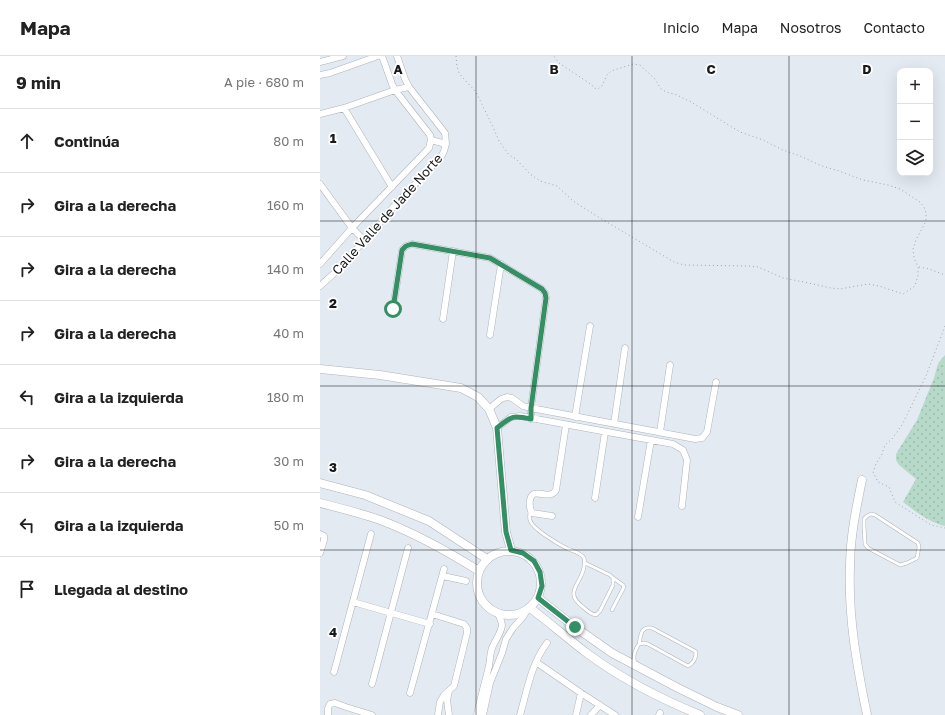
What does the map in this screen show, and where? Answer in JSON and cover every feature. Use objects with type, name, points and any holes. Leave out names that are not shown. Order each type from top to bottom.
[{"type":"street","points":[[320,62],[343,56]]},
{"type":"street","points":[[320,75],[330,73],[378,56]]},
{"type":"street","name":"Calle Valle de Jade Norte","points":[[320,264],[352,228],[429,148],[431,140],[430,135],[395,90],[382,56]]},
{"type":"street","name":"Calle Valle de Jade Norte","points":[[320,286],[340,268],[394,206],[441,157],[444,151],[446,144],[445,133],[405,79],[397,56]]},
{"type":"street","points":[[320,114],[344,108],[395,90],[410,87]]},
{"type":"street","points":[[344,108],[392,186]]},
{"type":"street","points":[[431,140],[446,144]]},
{"type":"street","points":[[320,184],[352,228],[364,240]]},
{"type":"street","points":[[393,309],[402,250],[406,246],[412,244],[490,258],[542,289],[546,298],[531,408],[531,419]]},
{"type":"street","points":[[443,319],[453,251]]},
{"type":"street","points":[[490,335],[501,264]]},
{"type":"street","points":[[575,417],[590,326]]},
{"type":"street","points":[[614,424],[625,348]]},
{"type":"street","points":[[660,432],[670,365]]},
{"type":"street","points":[[320,369],[380,374],[461,388],[478,397],[489,409],[497,428],[506,532],[511,550]]},
{"type":"street","points":[[489,409],[501,399],[507,397],[512,398],[523,406],[531,408],[695,439],[702,438],[706,432],[716,382]]},
{"type":"street","points":[[497,428],[511,418],[520,416],[673,444],[683,450],[687,460],[682,506]]},
{"type":"street","points":[[552,516],[532,512],[530,509],[530,498],[532,495],[537,493],[550,495],[554,494],[556,490],[566,425]]},
{"type":"street","points":[[595,498],[605,432]]},
{"type":"street","points":[[638,517],[651,440]]},
{"type":"street","points":[[862,480],[853,531],[850,568],[852,623],[859,675],[867,715]]},
{"type":"street","points":[[320,484],[365,496],[429,520],[487,559]]},
{"type":"street","points":[[320,502],[386,522],[423,539],[479,571]]},
{"type":"street","points":[[320,534],[324,536],[320,553]]},
{"type":"street","points":[[334,672],[371,534]]},
{"type":"street","points":[[372,684],[408,548]]},
{"type":"street","points":[[483,715],[490,683],[506,639],[513,628],[523,618],[538,598],[542,586],[540,572],[534,561],[523,553],[511,550],[498,552],[487,559],[479,571],[476,582],[482,601],[498,614],[508,616],[528,610]]},
{"type":"street","points":[[410,693],[444,569]]},
{"type":"street","points":[[442,576],[466,582]]},
{"type":"street","points":[[538,598],[575,627],[612,653],[717,707],[738,715]]},
{"type":"street","points":[[353,602],[430,624]]},
{"type":"street","points":[[528,610],[625,678],[696,714]]},
{"type":"street","points":[[432,614],[464,624],[467,628],[454,686],[440,702],[438,715]]},
{"type":"street","points":[[477,715],[492,650],[502,625],[498,614]]},
{"type":"street","points":[[498,637],[506,639]]},
{"type":"street","points":[[520,715],[536,662],[540,652],[547,643]]},
{"type":"street","points":[[536,662],[615,715]]},
{"type":"street","points":[[449,691],[447,700],[449,715]]},
{"type":"street","points":[[576,715],[581,693]]},
{"type":"street","points":[[328,715],[328,708],[330,704],[335,703],[346,708],[372,715]]},
{"type":"street","points":[[591,715],[600,705]]},
{"type":"lane","points":[[530,509],[530,520],[534,527],[560,545],[580,554],[584,558],[585,563],[583,572],[575,589],[574,598],[577,603],[591,614],[596,615],[600,611],[613,585],[613,578]]},
{"type":"lane","points":[[871,514],[875,515],[918,543],[919,547],[916,558],[900,565],[896,563],[868,548],[865,544],[864,531],[864,519],[871,514]]},
{"type":"lane","points":[[853,531],[864,531]]},
{"type":"lane","points":[[585,563],[610,575],[623,585],[624,587],[612,610]]},
{"type":"lane","points":[[637,666],[634,661],[635,650],[639,644],[642,632],[648,627],[693,650],[696,652],[696,656],[694,661],[688,666],[648,644],[639,644]]},
{"type":"path","points":[[456,56],[459,73],[476,92],[499,142],[530,174],[540,181],[557,186],[579,205],[674,262],[684,265],[748,266],[758,268],[783,278],[840,289],[868,284],[903,294],[914,286],[918,275],[918,267],[914,258],[913,249],[926,221],[926,213],[924,206],[920,202],[900,189],[877,182],[863,180],[822,166],[763,140],[740,132],[708,114],[691,102],[660,88],[656,80],[640,65],[633,64],[611,71],[607,75],[602,86],[598,89],[594,88],[592,85],[559,63],[554,56]]},
{"type":"path","points":[[918,267],[930,268],[945,275]]},
{"type":"path","points":[[945,326],[926,376],[902,425],[885,445],[873,472],[878,482],[888,487],[895,502],[931,525],[945,528]]},
{"type":"green space","points":[[945,355],[945,526],[928,519],[903,502],[916,479],[899,465],[896,460],[896,454],[917,420],[939,362]]},
{"type":"route","points":[[393,309],[402,250],[406,246],[412,244],[490,258],[542,289],[545,293],[546,298],[531,408],[531,419],[520,416],[511,418],[497,428],[506,532],[511,550],[523,553],[534,561],[540,572],[542,586],[538,598],[575,627]]}]
